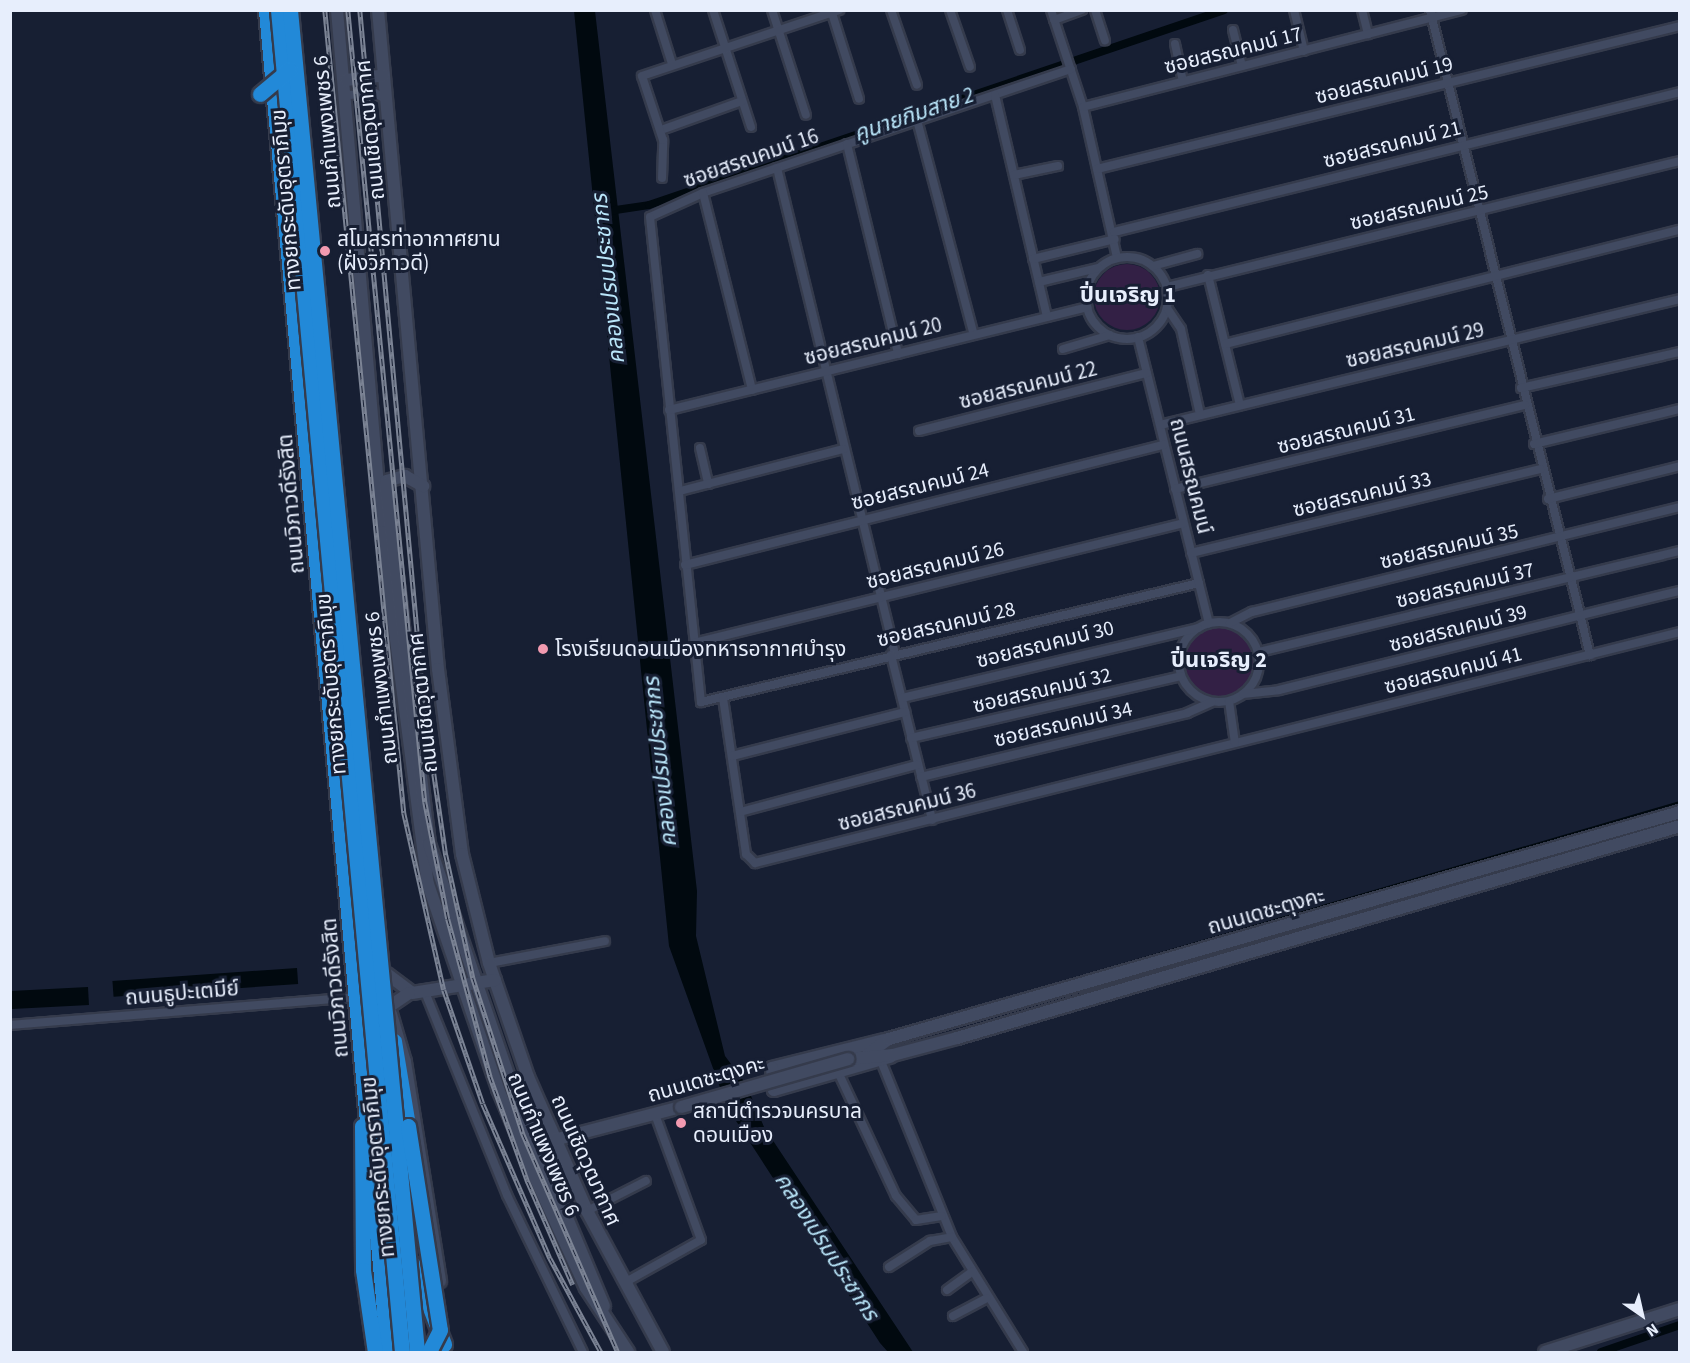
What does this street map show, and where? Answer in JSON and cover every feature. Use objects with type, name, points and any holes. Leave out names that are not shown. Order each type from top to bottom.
[{"type":"highway","name":"ถนนวิภาวดีรังสิต","points":[[266,10],[388,1353]]},
{"type":"highway","name":"ทางยกระดับอุตราภิมุข","points":[[278,10],[402,1353]]},
{"type":"highway","name":"ทางยกระดับอุตราภิมุข","points":[[290,10],[418,1353]]},
{"type":"highway","points":[[298,10],[394,1041],[413,1264],[418,1353]]},
{"type":"highway","points":[[260,94],[299,56],[298,10]]},
{"type":"highway","points":[[394,1041],[440,1330],[429,1353]]},
{"type":"highway","points":[[362,1063],[363,1270],[375,1353]]},
{"type":"highway","points":[[413,1264],[443,1348]]},
{"type":"main road","name":"ถนนกำแพงเพชร 6","points":[[339,10],[386,481],[429,844],[468,986]]},
{"type":"main road","name":"ถนนกำแพงเพชร 6","points":[[339,10],[382,532],[409,767],[428,884],[468,986],[534,1175],[586,1288],[628,1353]]},
{"type":"main road","name":"ถนนเชิดวุฒากาศ","points":[[378,10],[455,817],[489,963],[554,1140],[587,1211],[663,1353]]},
{"type":"main road","points":[[346,80],[384,75]]},
{"type":"main road","points":[[386,481],[405,476],[423,486]]},
{"type":"main road","name":"ถนนเดชะตุงคะ","points":[[868,1054],[889,1039],[1680,812]]},
{"type":"main road","name":"ถนนเดชะตุงคะ","points":[[554,1140],[656,1114],[848,1059],[868,1054],[893,1055],[1680,826]]},
{"type":"main road","points":[[1365,903],[1369,916]]},
{"type":"main road","points":[[387,974],[417,992]]},
{"type":"main road","points":[[443,1348],[444,1306],[417,1130],[391,1010],[417,992],[468,986],[495,980]]},
{"type":"main road","points":[[889,1039],[769,1071],[776,1092],[881,1061],[893,1055]]},
{"type":"main road","points":[[1545,1353],[1680,1309]]},
{"type":"street","points":[[655,10],[672,64]]},
{"type":"street","points":[[713,10],[751,127]]},
{"type":"street","points":[[772,10],[806,115]]},
{"type":"street","points":[[891,10],[917,86]]},
{"type":"street","points":[[950,10],[970,67]]},
{"type":"street","points":[[1007,10],[1020,50]]},
{"type":"street","points":[[1082,10],[1053,15],[1083,107],[1114,235],[1117,258]]},
{"type":"street","points":[[1095,10],[1105,40]]},
{"type":"street","points":[[1294,10],[1304,51]]},
{"type":"street","points":[[1362,10],[1368,34]]},
{"type":"street","name":"ซอยสรณคมน์ 17","points":[[1083,107],[1368,34],[1431,14],[1462,10]]},
{"type":"street","points":[[662,178],[661,130],[641,80],[672,64],[834,11],[859,99]]},
{"type":"street","points":[[1431,14],[1540,470],[1590,655]]},
{"type":"street","name":"ซอยสรณคมน์ 19","points":[[1097,169],[1680,26]]},
{"type":"street","points":[[1233,30],[1242,66]]},
{"type":"street","points":[[1176,44],[1183,81]]},
{"type":"street","name":"ซอยสรณคมน์ 16","points":[[669,410],[650,216],[703,193],[995,95],[1070,64]]},
{"type":"street","name":"ซอยสรณคมน์ 21","points":[[1033,259],[1114,235],[1461,145],[1680,92]]},
{"type":"street","points":[[349,95],[375,93],[387,100]]},
{"type":"street","points":[[995,95],[1047,317]]},
{"type":"street","points":[[661,130],[742,101]]},
{"type":"street","points":[[917,120],[974,335]]},
{"type":"street","points":[[847,144],[898,354]]},
{"type":"street","name":"ซอยสรณคมน์ 25","points":[[1167,287],[1208,275],[1680,161]]},
{"type":"street","points":[[1014,175],[1058,166]]},
{"type":"street","points":[[777,168],[880,597],[917,765],[932,820]]},
{"type":"street","points":[[703,193],[752,390]]},
{"type":"street","points":[[1225,344],[1493,274],[1680,230]]},
{"type":"street","points":[[1039,282],[1099,268],[1117,258],[1153,266],[1197,254]]},
{"type":"street","points":[[1064,349],[1110,335],[1138,337],[1156,326],[1167,308],[1167,287],[1153,266]]},
{"type":"street","points":[[1099,268],[1086,293],[1087,307],[1110,335]]},
{"type":"street","points":[[1208,275],[1240,405]]},
{"type":"street","name":"ซอยสรณคมน์ 29","points":[[1160,425],[1680,299]]},
{"type":"street","name":"ซอยสรณคมน์ 20","points":[[669,410],[1087,307]]},
{"type":"street","points":[[1167,308],[1180,329],[1200,415]]},
{"type":"street","name":"ถนนสรณคมน์","points":[[1138,337],[1209,623]]},
{"type":"street","points":[[1521,388],[1680,352]]},
{"type":"street","name":"ซอยสรณคมน์ 22","points":[[919,431],[1147,373]]},
{"type":"street","name":"ซอยสรณคมน์ 31","points":[[1176,489],[1526,405]]},
{"type":"street","points":[[1534,444],[1680,409]]},
{"type":"street","points":[[669,410],[680,491],[685,565],[694,643]]},
{"type":"street","name":"ซอยสรณคมน์ 24","points":[[685,565],[861,519],[1164,445]]},
{"type":"street","points":[[700,448],[708,484]]},
{"type":"street","points":[[680,491],[844,449]]},
{"type":"street","points":[[1548,500],[1680,466]]},
{"type":"street","name":"ซอยสรณคมน์ 33","points":[[1191,553],[1540,470]]},
{"type":"street","name":"ซอยสรณคมน์ 35","points":[[1230,623],[1252,612],[1680,507]]},
{"type":"street","name":"ซอยสรณคมน์ 26","points":[[694,643],[1184,523]]},
{"type":"street","name":"ซอยสรณคมน์ 37","points":[[1258,652],[1680,551]]},
{"type":"street","name":"ซอยสรณคมน์ 28","points":[[694,643],[701,702],[1199,583]]},
{"type":"street","name":"ซอยสรณคมน์ 39","points":[[1244,694],[1279,690],[1680,591]]},
{"type":"street","points":[[1209,623],[1230,623],[1248,633],[1258,652],[1258,675],[1244,694],[1229,701],[1212,702],[1193,693],[1181,676],[1181,649],[1198,628],[1209,623]]},
{"type":"street","name":"ซอยสรณคมน์ 30","points":[[902,698],[1198,628]]},
{"type":"street","name":"ซอยสรณคมน์ 41","points":[[1235,743],[1680,632]]},
{"type":"street","name":"ซอยสรณคมน์ 32","points":[[911,738],[1181,676]]},
{"type":"street","name":"ซอยสรณคมน์ 36","points":[[723,698],[746,854],[755,863],[1235,743]]},
{"type":"street","points":[[1229,701],[1235,743]]},
{"type":"street","name":"ซอยสรณคมน์ 34","points":[[921,777],[1187,713],[1212,702]]},
{"type":"street","points":[[732,756],[905,712]]},
{"type":"street","points":[[740,812],[917,765]]},
{"type":"street","points":[[489,963],[605,941]]},
{"type":"street","points":[[417,992],[497,1173],[583,1353]]},
{"type":"street","name":"ถนนธูปะเตมีย์","points":[[10,1025],[357,997]]},
{"type":"street","points":[[881,1061],[952,1237],[987,1298],[1023,1353]]},
{"type":"street","points":[[839,1074],[901,1203],[916,1220],[942,1216]]},
{"type":"street","points":[[624,1283],[701,1240],[656,1114]]},
{"type":"street","points":[[587,1211],[646,1180]]},
{"type":"street","points":[[889,1267],[930,1241],[952,1237]]},
{"type":"street","points":[[947,1290],[972,1272]]},
{"type":"street","points":[[953,1316],[987,1298]]},
{"type":"shaded area","points":[[1133,264],[1151,273],[1158,284],[1160,297],[1158,310],[1151,321],[1140,328],[1121,330],[1103,321],[1096,310],[1094,291],[1103,273],[1114,266]]},
{"type":"shaded area","points":[[1218,627],[1237,633],[1247,643],[1253,662],[1247,681],[1237,691],[1218,697],[1199,691],[1189,681],[1183,662],[1189,643],[1199,633]]},
{"type":"water","name":"คลองเปรมประชากร","points":[[574,11],[595,11],[697,891],[696,936],[725,1056],[746,1084],[764,1127],[913,1352],[888,1352],[880,1343],[727,1107],[669,946]]},
{"type":"water","points":[[297,968],[298,984],[114,997],[112,981]]},
{"type":"water","points":[[88,987],[89,1005],[12,1009],[11,991]]},
{"type":"waterway","name":"คูนายกิมสาย 2","points":[[609,211],[649,205],[1224,10]]},
{"type":"waterway","points":[[959,1012],[1680,802]]},
{"type":"waterway","points":[[1601,1352],[1680,1325]]},
{"type":"railway","points":[[325,10],[404,813],[444,990],[483,1104],[550,1258],[601,1352]]},
{"type":"railway","points":[[348,10],[425,802],[448,919],[490,1076],[528,1182],[573,1285]]},
{"type":"railway","points":[[360,10],[424,705],[446,855],[473,978],[523,1134],[618,1352]]},
{"type":"place","name":"สโมสรท่าอากาศยาน (ฝั่งวิภาวดี)","points":[[325,251]]},
{"type":"place","name":"โรงเรียนดอนเมืองทหารอากาศบำรุง","points":[[543,649]]},
{"type":"place","name":"สถานีตำรวจนครบาล ดอนเมือง","points":[[681,1123]]},
{"type":"district","name":"ปิ่นเจริญ 1","points":[[1128,296]]},
{"type":"district","name":"ปิ่นเจริญ 2","points":[[1219,661]]}]
